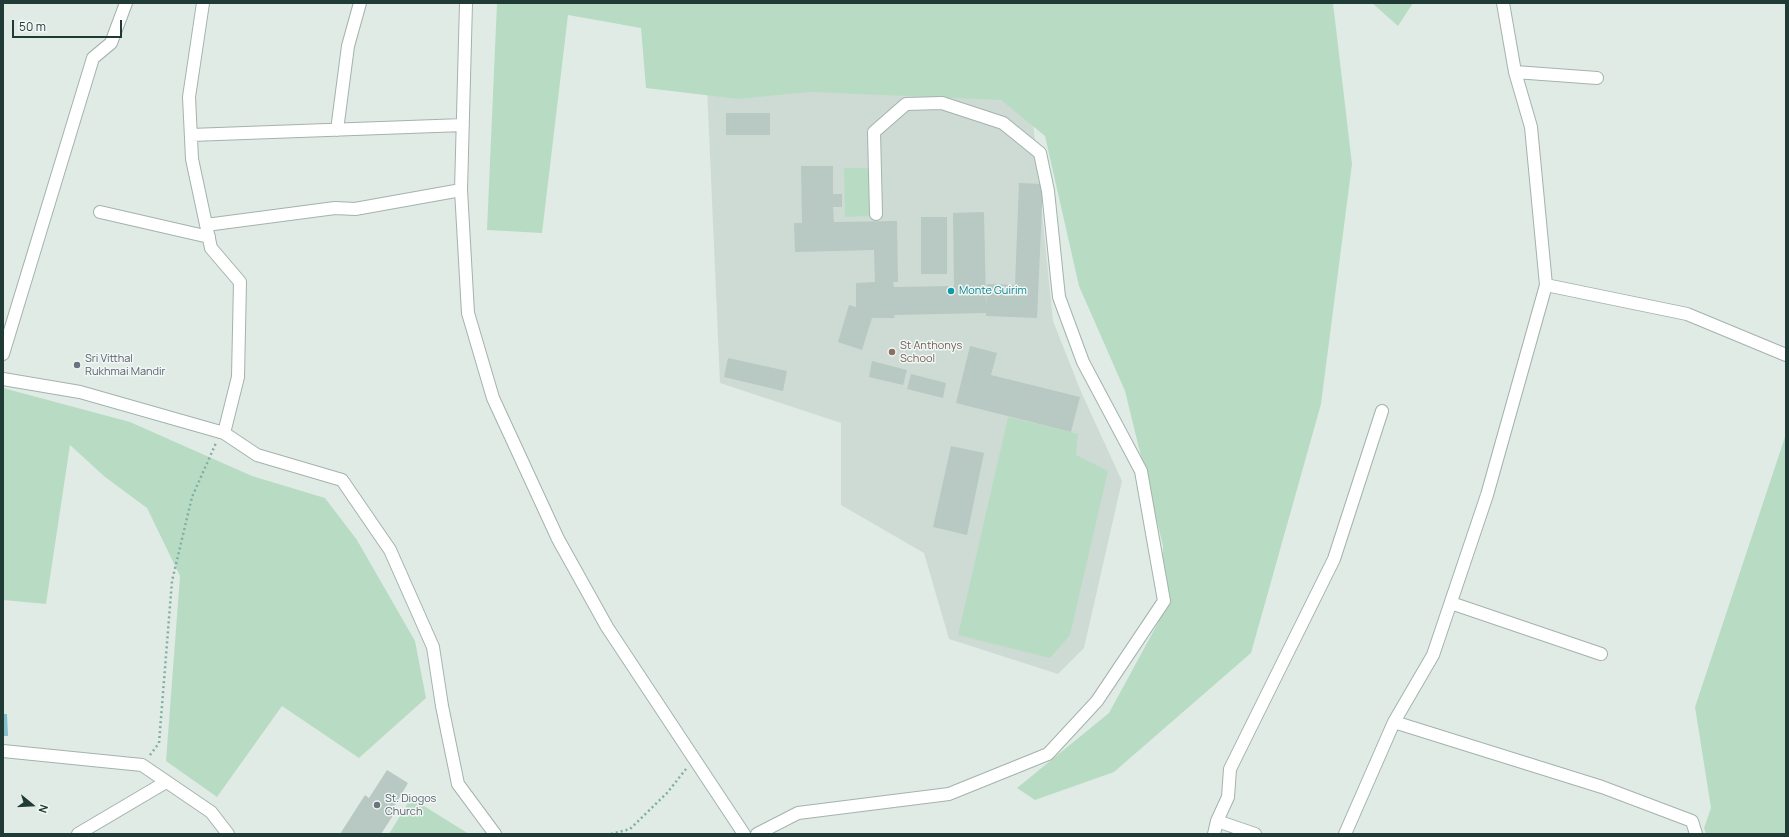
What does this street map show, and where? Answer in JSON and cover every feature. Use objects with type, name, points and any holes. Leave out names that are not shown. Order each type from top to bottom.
[{"type":"street","points":[[3,354],[93,58],[111,44],[126,3]]},
{"type":"street","points":[[203,3],[189,97],[192,159],[211,248],[240,282],[238,377],[223,433]]},
{"type":"street","points":[[337,130],[348,46],[360,3]]},
{"type":"street","points":[[466,3],[461,190],[468,313],[493,398],[558,539],[603,621],[744,834]]},
{"type":"street","points":[[1345,834],[1394,722],[1433,655],[1487,494],[1546,285],[1531,127],[1515,72],[1503,3]]},
{"type":"street","points":[[1515,72],[1597,78]]},
{"type":"street","points":[[757,834],[798,813],[949,794],[1048,754],[1097,701],[1164,601],[1141,471],[1083,362],[1059,297],[1048,191],[1040,153],[1003,124],[942,103],[906,104],[874,132],[876,214]]},
{"type":"street","points":[[191,136],[463,125]]},
{"type":"street","points":[[100,212],[207,231],[335,208],[355,209],[461,190]]},
{"type":"street","points":[[1546,285],[1687,314],[1786,355]]},
{"type":"street","points":[[3,379],[80,392],[223,433],[257,455],[342,480],[390,550],[433,647],[442,706],[458,784],[495,834]]},
{"type":"street","points":[[1214,834],[1217,821],[1228,797],[1230,769],[1334,559],[1382,411]]},
{"type":"street","points":[[1451,603],[1601,654]]},
{"type":"street","points":[[1394,722],[1610,790],[1692,821],[1696,834]]},
{"type":"street","points":[[3,751],[142,765],[211,812],[228,834]]},
{"type":"street","points":[[78,834],[166,782]]},
{"type":"street","points":[[1217,821],[1255,834]]},
{"type":"path","points":[[142,765],[159,743],[172,581],[192,497],[223,433]]},
{"type":"path","points":[[611,834],[630,829],[667,793],[695,759]]},
{"type":"shaded area","name":"St Anthonys School","points":[[935,79],[1031,103],[1053,321],[1082,394],[1122,481],[1084,648],[1058,674],[949,639],[924,553],[841,505],[841,423],[720,383],[707,87]]},
{"type":"green space","points":[[497,3],[1333,3],[1352,164],[1321,404],[1251,653],[1114,772],[1035,800],[1017,788],[1109,713],[1159,621],[1163,546],[1125,391],[1079,286],[1045,136],[1001,100],[810,92],[738,99],[646,88],[641,28],[568,15],[542,233],[487,230]]},
{"type":"green space","points":[[1372,3],[1413,3],[1398,26]]},
{"type":"green space","points":[[844,168],[872,168],[872,216],[845,217]]},
{"type":"green space","points":[[3,388],[130,422],[252,476],[325,498],[357,540],[415,641],[426,698],[359,758],[282,706],[217,797],[166,761],[180,576],[147,508],[105,477],[70,445],[46,604],[3,600]]},
{"type":"green space","points":[[1008,417],[1078,434],[1076,455],[1108,471],[1070,635],[1050,658],[958,635]]},
{"type":"green space","points":[[1786,434],[1786,834],[1706,834],[1704,828],[1711,808],[1695,707]]},
{"type":"green space","points":[[411,798],[469,834],[389,834]]},
{"type":"water","points":[[3,714],[7,714],[8,736],[3,736]]},
{"type":"building","points":[[726,113],[770,113],[770,135],[726,135]]},
{"type":"building","points":[[801,166],[833,166],[833,194],[842,194],[842,207],[833,207],[834,222],[897,221],[898,282],[893,282],[894,287],[954,286],[953,213],[984,212],[986,307],[987,284],[1015,285],[1019,183],[1043,184],[1037,318],[986,316],[986,313],[894,315],[895,318],[872,318],[862,350],[838,342],[849,305],[856,307],[856,283],[875,282],[874,250],[795,252],[794,223],[802,223]]},
{"type":"building","points":[[921,217],[947,217],[947,274],[921,274]]},
{"type":"building","points":[[970,346],[997,353],[991,375],[1080,397],[1071,432],[956,403]]},
{"type":"building","points":[[728,358],[787,371],[783,391],[724,377]]},
{"type":"building","points":[[872,361],[907,370],[903,385],[869,377]]},
{"type":"building","points":[[911,374],[946,383],[943,398],[907,389]]},
{"type":"building","points":[[951,446],[984,453],[967,535],[933,527]]},
{"type":"building","name":"St. Diogos Church","points":[[387,770],[408,783],[391,812],[394,814],[381,834],[340,834],[365,795],[369,798]]},
{"type":"place","name":"Monte Guirim","points":[[951,291]]},
{"type":"place","name":"St Anthonys School","points":[[892,352]]},
{"type":"place","name":"Sri Vitthal Rukhmai Mandir","points":[[77,365]]},
{"type":"place","name":"St. Diogos Church","points":[[377,805]]}]
